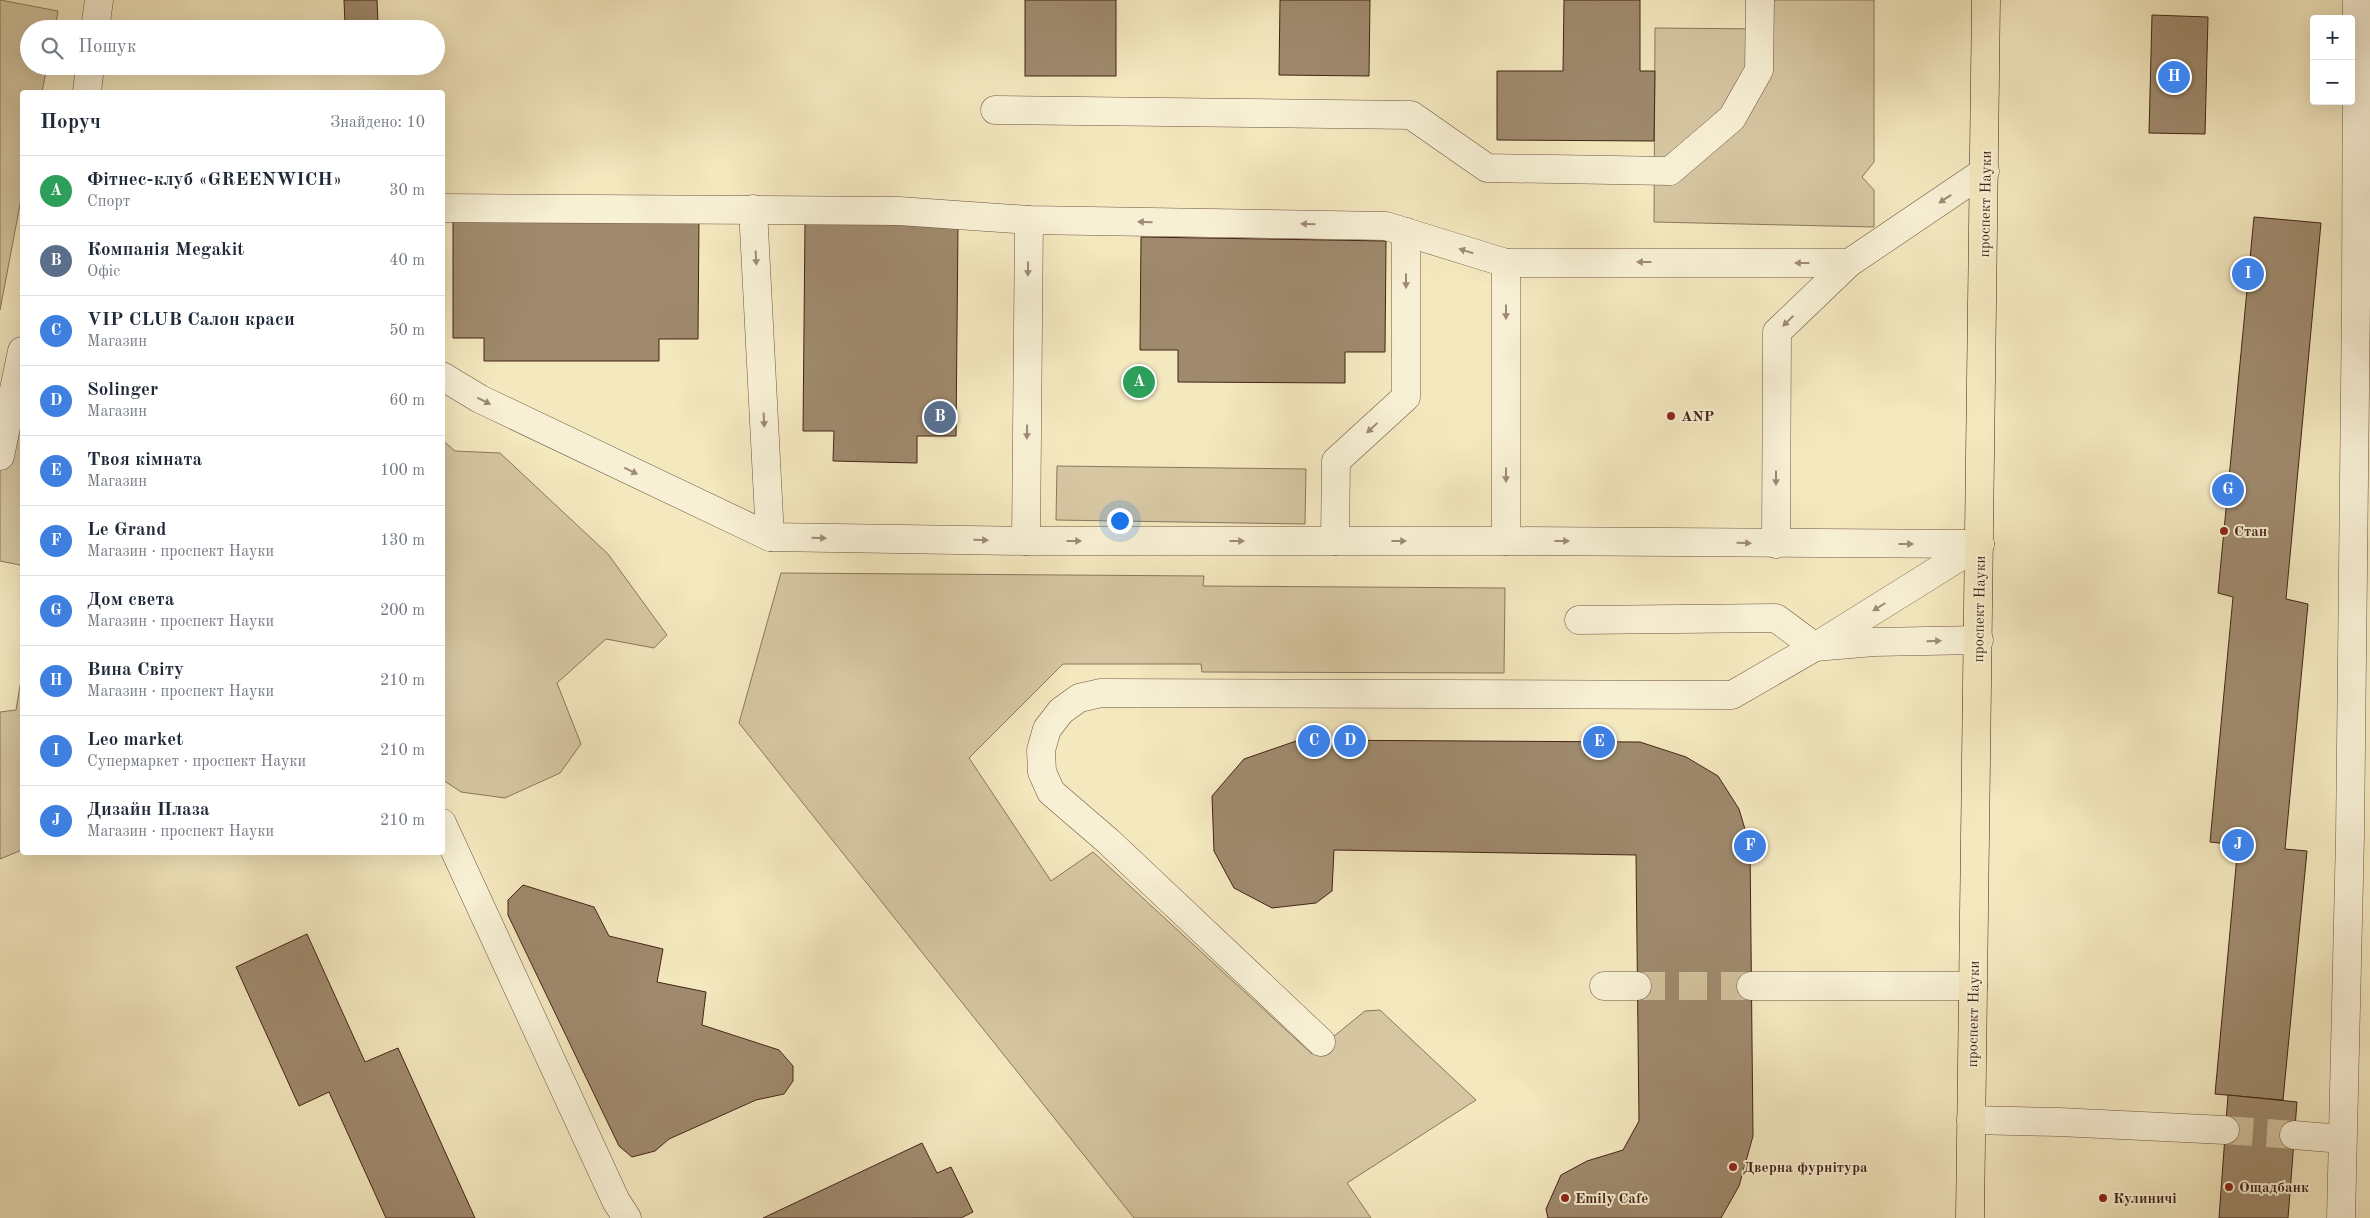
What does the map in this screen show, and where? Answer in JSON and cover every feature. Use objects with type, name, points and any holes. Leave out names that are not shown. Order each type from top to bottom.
[{"type":"main road","name":"проспект Науки","points":[[1970,1218],[1986,0]]},
{"type":"street","points":[[96,20],[99,0]]},
{"type":"street","points":[[995,110],[1411,116],[1487,168],[1670,171],[1732,118],[1759,70],[1760,0]]},
{"type":"street","points":[[2340,1218],[2350,836],[2356,322],[2357,0]]},
{"type":"street","points":[[87,90],[89,75]]},
{"type":"street","points":[[1776,544],[1777,332],[1849,263],[1985,172]]},
{"type":"street","points":[[445,208],[899,211],[1029,220],[1386,226],[1506,264],[1849,263]]},
{"type":"street","points":[[764,210],[770,538]]},
{"type":"street","points":[[1026,541],[1029,220]]},
{"type":"street","points":[[1335,541],[1336,461],[1406,397],[1406,232]]},
{"type":"street","points":[[1506,264],[1506,541]]},
{"type":"street","points":[[0,456],[20,361]]},
{"type":"street","points":[[445,378],[480,399],[770,538],[1026,541],[1506,541],[1980,544]]},
{"type":"street","points":[[1322,1042],[1108,841],[1050,792],[1042,772],[1041,750],[1047,728],[1061,710],[1079,698],[1101,693],[1732,695],[1815,647],[1980,544]]},
{"type":"street","points":[[1579,620],[1776,618],[1815,647],[1874,642],[1979,640]]},
{"type":"street","points":[[2350,836],[2370,817]]},
{"type":"street","points":[[445,830],[616,1201],[627,1218]]},
{"type":"street","points":[[1604,986],[1637,986]]},
{"type":"street","points":[[1751,986],[1973,986]]},
{"type":"street","points":[[1971,1120],[2225,1130]]},
{"type":"street","points":[[2294,1135],[2342,1139]]},
{"type":"shaded area","points":[[0,0],[58,11],[56,20],[20,20],[20,75],[45,75],[42,90],[20,90],[20,205],[0,310]]},
{"type":"shaded area","points":[[1766,0],[1874,0],[1874,162],[1862,177],[1874,190],[1874,227],[1654,222],[1655,28],[1766,29]]},
{"type":"shaded area","points":[[20,376],[20,565],[0,561],[0,456]]},
{"type":"shaded area","points":[[445,443],[455,451],[500,453],[608,554],[667,635],[654,648],[606,639],[557,683],[581,744],[560,773],[505,798],[461,792],[445,781]]},
{"type":"shaded area","points":[[1057,466],[1306,469],[1305,524],[1056,520]]},
{"type":"shaded area","points":[[781,573],[1204,576],[1203,586],[1505,588],[1504,673],[1202,672],[1201,664],[1063,664],[969,758],[1051,881],[1093,852],[1312,1054],[1365,1011],[1380,1010],[1476,1100],[1347,1183],[1371,1218],[1134,1218],[739,723]]},
{"type":"shaded area","points":[[20,686],[20,851],[0,859],[0,712],[16,710]]},
{"type":"building","points":[[344,0],[377,0],[378,20],[345,20]]},
{"type":"building","points":[[1025,0],[1116,0],[1116,76],[1025,76]]},
{"type":"building","points":[[1280,0],[1370,0],[1369,76],[1279,75]]},
{"type":"building","points":[[1564,0],[1640,0],[1640,71],[1655,71],[1654,141],[1497,140],[1497,71],[1563,71]]},
{"type":"building","points":[[2152,15],[2208,17],[2205,134],[2149,133]]},
{"type":"building","points":[[453,217],[699,218],[698,339],[659,339],[659,361],[484,361],[484,338],[453,338]]},
{"type":"building","points":[[2254,217],[2321,223],[2286,599],[2308,604],[2285,849],[2307,851],[2283,1100],[2215,1094],[2238,845],[2210,842],[2233,597],[2218,593]]},
{"type":"building","points":[[805,222],[958,224],[956,436],[917,436],[917,463],[833,461],[834,431],[803,431]]},
{"type":"building","points":[[1141,237],[1386,241],[1385,352],[1345,352],[1345,383],[1178,382],[1178,350],[1140,350]]},
{"type":"building","points":[[1299,740],[1640,742],[1686,757],[1718,776],[1739,809],[1750,846],[1753,1136],[1739,1186],[1721,1218],[1548,1218],[1546,1209],[1561,1175],[1587,1161],[1623,1150],[1639,1121],[1636,855],[1334,850],[1332,891],[1316,903],[1272,908],[1234,888],[1214,851],[1212,796],[1244,759]]},
{"type":"building","points":[[523,885],[594,907],[609,936],[663,949],[657,982],[706,992],[702,1025],[779,1050],[793,1066],[793,1081],[784,1094],[756,1100],[669,1139],[655,1151],[632,1157],[619,1146],[508,915],[508,900]]},
{"type":"building","points":[[307,934],[365,1062],[398,1048],[475,1218],[386,1218],[329,1092],[299,1106],[236,967]]},
{"type":"building","points":[[2228,1095],[2297,1102],[2288,1218],[2219,1218]]},
{"type":"building","points":[[922,1143],[937,1173],[951,1167],[973,1212],[961,1218],[763,1218]]},
{"type":"tunnel","points":[[1637,986],[1751,986]]},
{"type":"tunnel","points":[[2225,1130],[2294,1135]]},
{"type":"place","name":"Вина Світу","points":[[2174,77]]},
{"type":"place","name":"Leo market","points":[[2248,274]]},
{"type":"place","name":"Фітнес-клуб «GREENWICH»","points":[[1139,382]]},
{"type":"place","name":"ANP","points":[[1671,416]]},
{"type":"place","name":"Компанія Megakit","points":[[940,417]]},
{"type":"place","name":"Дом света","points":[[2228,490]]},
{"type":"place","name":"Стан","points":[[2224,531]]},
{"type":"place","name":"VIP CLUB Салон краси","points":[[1314,741]]},
{"type":"place","name":"Solinger","points":[[1350,741]]},
{"type":"place","name":"Твоя кімната","points":[[1599,742]]},
{"type":"place","name":"Дизайн Плаза","points":[[2238,845]]},
{"type":"place","name":"Le Grand","points":[[1750,846]]},
{"type":"place","name":"Дверна фурнітура","points":[[1733,1167]]},
{"type":"place","name":"Ощадбанк","points":[[2229,1187]]},
{"type":"place","name":"Emily Cafe","points":[[1565,1198]]},
{"type":"place","name":"Кулиничі","points":[[2103,1198]]}]
